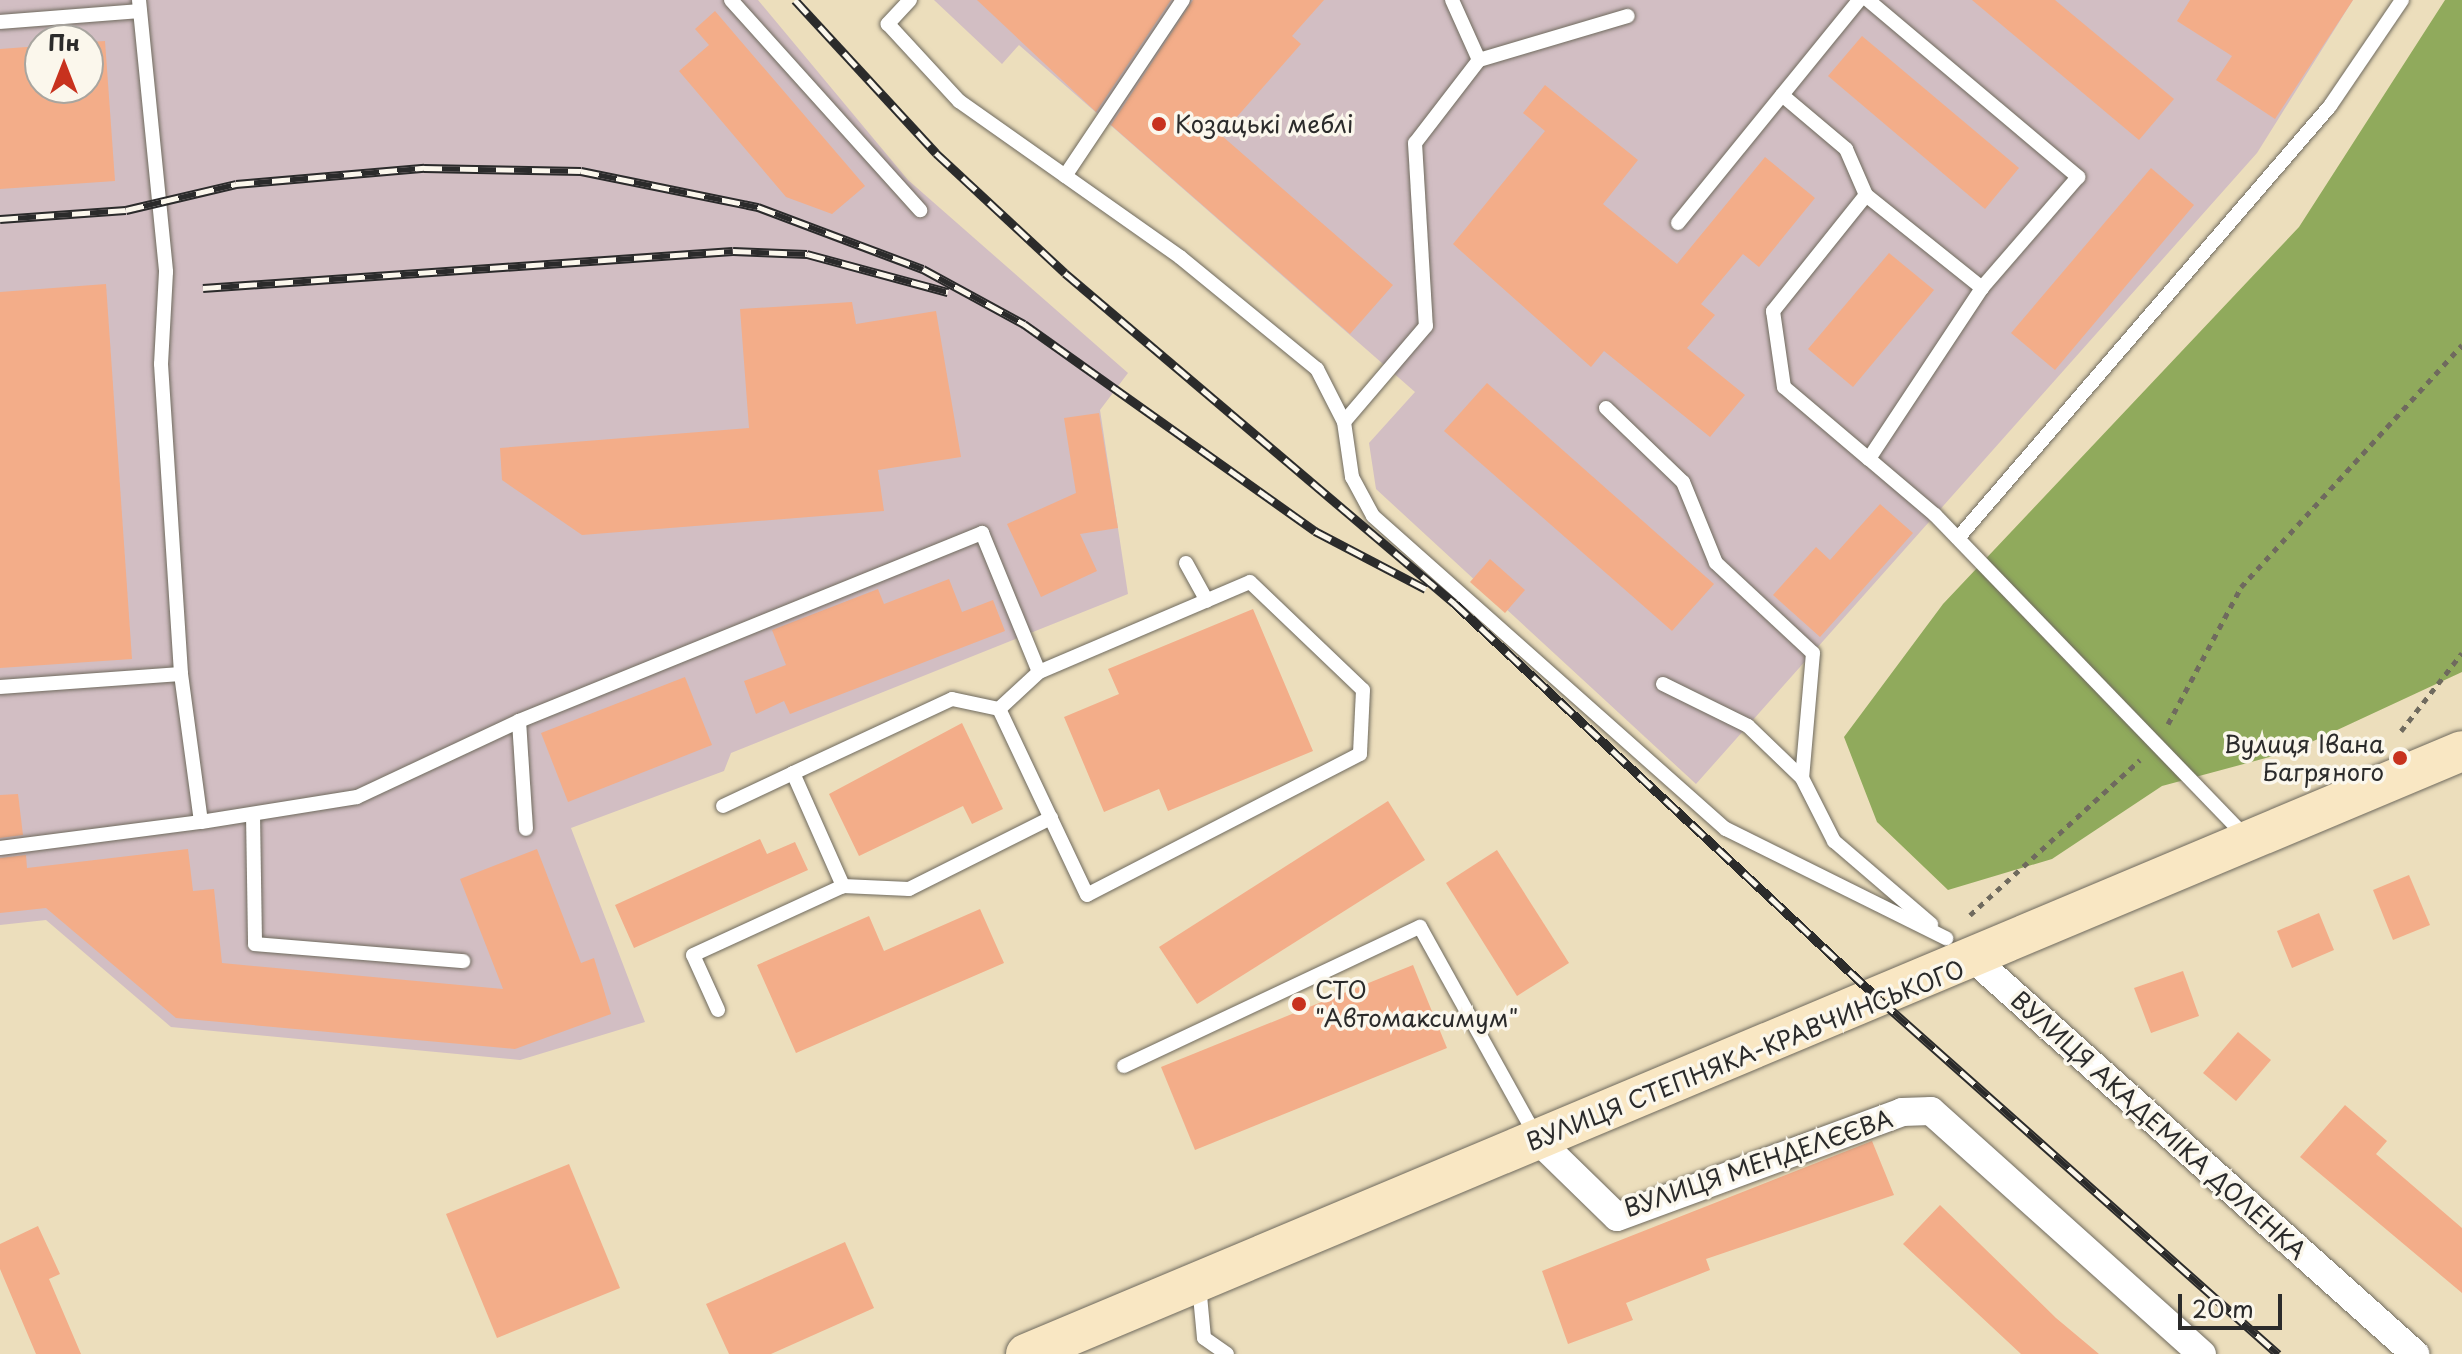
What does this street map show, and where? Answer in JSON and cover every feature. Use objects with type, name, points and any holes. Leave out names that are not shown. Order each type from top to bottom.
[{"type":"main road","name":"ВУЛИЦЯ СТЕПНЯКА-КРАВЧИНСЬКОГО","points":[[1026,1354],[1538,1140],[1960,949],[2249,839],[2462,751]]},
{"type":"street","name":"ВУЛИЦЯ АКАДЕМІКА ДОЛЕНКА","points":[[1960,949],[2415,1354]]},
{"type":"street","name":"ВУЛИЦЯ МЕНДЕЛЄЄВА","points":[[1538,1140],[1617,1217],[1902,1112],[1931,1111],[2202,1354]]},
{"type":"lane","points":[[731,0],[920,210]]},
{"type":"lane","points":[[910,0],[888,24],[959,101],[1180,257],[1317,369],[1344,422],[1352,477],[1373,516],[1726,829],[1960,949]]},
{"type":"lane","points":[[1065,176],[1183,0]]},
{"type":"lane","points":[[1452,0],[1479,60]]},
{"type":"lane","points":[[1678,223],[1859,0]]},
{"type":"lane","points":[[1868,0],[2078,177],[1982,288],[1869,459]]},
{"type":"lane","points":[[1958,538],[2330,106],[2402,0]]},
{"type":"lane","points":[[0,22],[139,6],[166,272],[161,364],[181,674],[201,822]]},
{"type":"lane","points":[[1344,422],[1426,326],[1415,143],[1479,60],[1628,16]]},
{"type":"lane","points":[[1782,95],[1846,149],[1866,195],[1982,288]]},
{"type":"lane","points":[[1866,195],[1773,311],[1784,387],[1958,538],[2249,839]]},
{"type":"lane","points":[[1606,408],[1683,482],[1716,563],[1813,653],[1802,778]]},
{"type":"lane","points":[[0,848],[201,822],[357,797],[519,721],[982,533],[1039,672]]},
{"type":"lane","points":[[1186,563],[1207,601]]},
{"type":"lane","points":[[1250,582],[1363,690],[1360,754],[1087,895],[999,709],[1039,672],[1250,582]]},
{"type":"lane","points":[[0,687],[181,674]]},
{"type":"lane","points":[[1663,684],[1748,726],[1802,778],[1834,841],[1960,949]]},
{"type":"lane","points":[[723,806],[952,699],[999,709]]},
{"type":"lane","points":[[519,721],[526,829]]},
{"type":"lane","points":[[793,773],[843,886]]},
{"type":"lane","points":[[253,814],[255,944],[463,961]]},
{"type":"lane","points":[[718,1010],[693,955],[843,886],[909,889],[1051,818]]},
{"type":"lane","points":[[1124,1066],[1420,927],[1538,1140]]},
{"type":"lane","points":[[1199,1284],[1204,1338],[1227,1354]]},
{"type":"path","points":[[1960,949],[2158,743],[2241,587],[2462,345]]},
{"type":"path","points":[[2401,731],[2462,653]]},
{"type":"shaded area","points":[[0,0],[758,0],[908,180],[1128,373],[1100,410],[1128,594],[731,753],[724,771],[571,828],[645,1022],[520,1060],[171,1027],[46,920],[0,925]]},
{"type":"shaded area","points":[[934,0],[2353,0],[2257,153],[1696,784],[1376,489],[1369,443],[1415,392],[1019,45],[1002,64]]},
{"type":"green space","points":[[2445,0],[2462,0],[2462,672],[2292,751],[2162,786],[2052,859],[1948,890],[1877,822],[1844,737],[1943,604],[2299,227]]},
{"type":"building","points":[[977,0],[1171,0],[1096,112]]},
{"type":"building","points":[[1193,0],[1324,0],[1292,36],[1301,44],[1221,135],[1393,285],[1350,334],[1111,125]]},
{"type":"building","points":[[1972,0],[2055,0],[2174,99],[2139,140]]},
{"type":"building","points":[[2190,0],[2353,0],[2275,119],[2216,80],[2232,56],[2177,21]]},
{"type":"building","points":[[715,11],[865,186],[832,214],[786,197],[679,71],[709,45],[695,29]]},
{"type":"building","points":[[1862,36],[2019,168],[1985,209],[1828,76]]},
{"type":"building","points":[[104,41],[115,181],[0,189],[0,49],[24,47],[24,104],[104,104]]},
{"type":"building","points":[[1545,85],[1638,160],[1603,204],[1677,264],[1765,157],[1815,198],[1759,267],[1743,254],[1701,304],[1715,315],[1687,348],[1745,395],[1710,437],[1604,351],[1591,367],[1453,244],[1545,131],[1523,113]]},
{"type":"building","points":[[2151,168],[2194,205],[2055,370],[2011,333]]},
{"type":"building","points":[[1889,253],[1934,290],[1853,387],[1808,349]]},
{"type":"building","points":[[106,284],[132,659],[0,668],[0,292]]},
{"type":"building","points":[[852,302],[856,324],[936,311],[961,457],[878,470],[884,511],[582,535],[502,480],[500,448],[749,428],[740,309]]},
{"type":"building","points":[[1487,383],[1714,584],[1672,631],[1444,431]]},
{"type":"building","points":[[1099,413],[1118,528],[1080,534],[1097,571],[1041,597],[1007,524],[1076,493],[1064,418]]},
{"type":"building","points":[[1880,504],[1913,533],[1820,637],[1773,595],[1816,547],[1830,560]]},
{"type":"building","points":[[1490,559],[1525,590],[1505,613],[1470,582]]},
{"type":"building","points":[[949,579],[962,612],[993,600],[1005,631],[790,714],[784,701],[756,714],[744,681],[786,665],[772,630],[878,589],[884,604]]},
{"type":"building","points":[[1253,609],[1313,751],[1168,811],[1159,789],[1104,812],[1064,717],[1119,694],[1108,669]]},
{"type":"building","points":[[685,677],[712,745],[568,802],[541,733]]},
{"type":"building","points":[[962,723],[1003,809],[972,824],[963,806],[859,856],[829,794]]},
{"type":"building","points":[[18,794],[23,835],[0,838],[0,795]]},
{"type":"building","points":[[1388,801],[1425,860],[1197,1004],[1159,947]]},
{"type":"building","points":[[760,839],[767,854],[795,842],[808,870],[634,948],[615,905]]},
{"type":"building","points":[[188,849],[193,891],[214,889],[222,963],[503,989],[460,879],[537,849],[581,963],[594,958],[611,1014],[515,1049],[176,1018],[46,908],[0,913],[0,858],[26,855],[27,868]]},
{"type":"building","points":[[1497,850],[1569,963],[1517,996],[1446,883]]},
{"type":"building","points":[[2409,875],[2430,925],[2393,940],[2373,890]]},
{"type":"building","points":[[980,909],[1004,963],[796,1053],[757,965],[869,916],[884,951]]},
{"type":"building","points":[[2319,913],[2334,950],[2292,968],[2277,931]]},
{"type":"building","points":[[1413,965],[1447,1048],[1195,1150],[1161,1067]]},
{"type":"building","points":[[2183,971],[2199,1016],[2151,1033],[2134,988]]},
{"type":"building","points":[[2238,1032],[2271,1060],[2236,1101],[2203,1073]]},
{"type":"building","points":[[2345,1105],[2387,1141],[2376,1154],[2462,1228],[2462,1293],[2300,1157]]},
{"type":"building","points":[[1872,1141],[1894,1195],[1706,1259],[1710,1270],[1626,1303],[1633,1320],[1568,1344],[1542,1271]]},
{"type":"building","points":[[569,1164],[620,1288],[497,1338],[446,1214]]},
{"type":"building","points":[[1940,1205],[2056,1318],[2099,1354],[2021,1354],[1903,1244]]},
{"type":"building","points":[[38,1226],[60,1274],[49,1279],[81,1354],[36,1354],[0,1269],[0,1244]]},
{"type":"building","points":[[845,1242],[874,1308],[771,1354],[729,1354],[706,1304]]},
{"type":"railway","points":[[795,0],[936,153],[1065,273],[1454,603],[1880,1000],[2278,1354]]},
{"type":"railway","points":[[0,219],[126,210],[236,184],[424,168],[581,171],[758,207],[923,269],[1024,324],[1315,531],[1426,589]]},
{"type":"railway","points":[[203,288],[733,251],[807,254],[948,292]]},
{"type":"place","name":"Козацькі меблі","points":[[1159,124]]},
{"type":"place","name":"Вулиця Івана Багряного","points":[[2400,758]]},
{"type":"place","name":"СТО \"Автомаксимум\"","points":[[1299,1004]]}]
